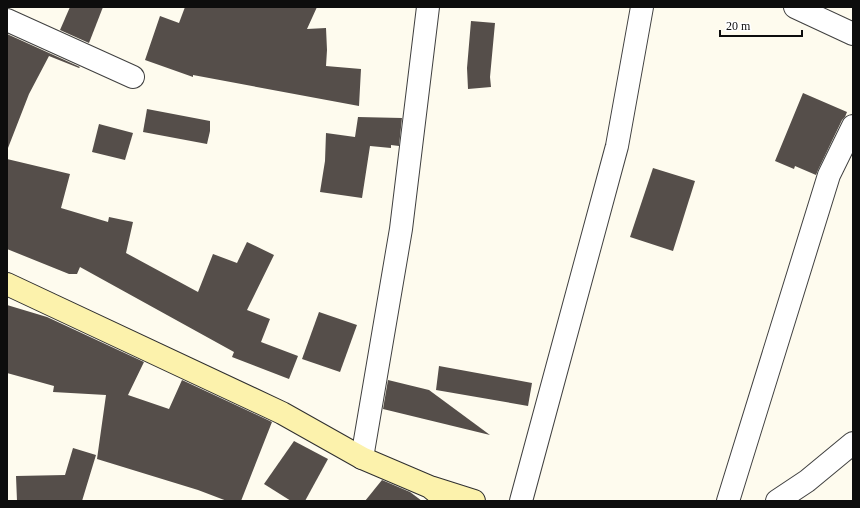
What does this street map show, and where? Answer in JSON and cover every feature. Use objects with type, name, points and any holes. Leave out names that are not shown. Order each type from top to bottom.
[{"type":"street","points":[[362,458],[401,229],[428,7]]},
{"type":"street","points":[[521,501],[617,146],[642,7]]},
{"type":"street","points":[[795,7],[853,34]]},
{"type":"street","points":[[7,20],[133,77]]},
{"type":"street","points":[[728,501],[829,175],[853,126]]},
{"type":"street","points":[[7,284],[282,413],[362,458],[430,486],[474,501]]},
{"type":"street","points":[[777,501],[807,481],[853,443]]},
{"type":"street","points":[[430,486],[447,501]]},
{"type":"building","points":[[70,7],[103,7],[89,43],[60,30]]},
{"type":"building","points":[[185,7],[317,7],[307,29],[326,28],[326,66],[361,69],[359,106],[193,75],[193,77],[145,60],[160,16],[179,23]]},
{"type":"building","points":[[471,21],[495,23],[490,77],[491,87],[468,89],[467,68]]},
{"type":"building","points":[[7,34],[80,67],[79,68],[49,56],[29,94],[8,148]]},
{"type":"building","points":[[803,93],[847,112],[816,175],[795,166],[794,169],[775,161]]},
{"type":"building","points":[[147,109],[210,121],[210,131],[207,144],[143,132]]},
{"type":"building","points":[[358,117],[402,118],[399,146],[391,145],[391,148],[370,146],[362,198],[320,192],[325,161],[326,133],[355,137]]},
{"type":"building","points":[[99,124],[133,133],[125,160],[92,152]]},
{"type":"building","points":[[7,159],[70,174],[61,208],[108,222],[109,217],[133,222],[126,253],[198,292],[213,254],[237,263],[247,242],[274,255],[247,310],[270,319],[261,342],[298,356],[289,379],[232,357],[234,352],[80,267],[77,274],[69,274],[7,249]]},
{"type":"building","points":[[653,168],[695,181],[673,251],[630,237]]},
{"type":"building","points":[[7,305],[47,317],[144,362],[128,395],[169,409],[182,380],[272,422],[241,501],[227,501],[198,490],[97,459],[106,395],[53,392],[54,386],[7,373]]},
{"type":"building","points":[[319,312],[357,325],[340,372],[302,359]]},
{"type":"building","points":[[439,366],[532,383],[528,406],[436,390]]},
{"type":"building","points":[[388,380],[429,390],[490,435],[383,409]]},
{"type":"building","points":[[294,441],[328,459],[305,501],[291,501],[264,484]]},
{"type":"building","points":[[73,448],[96,455],[82,501],[17,501],[16,476],[65,475]]},
{"type":"building","points":[[382,480],[410,492],[422,501],[365,501]]}]
